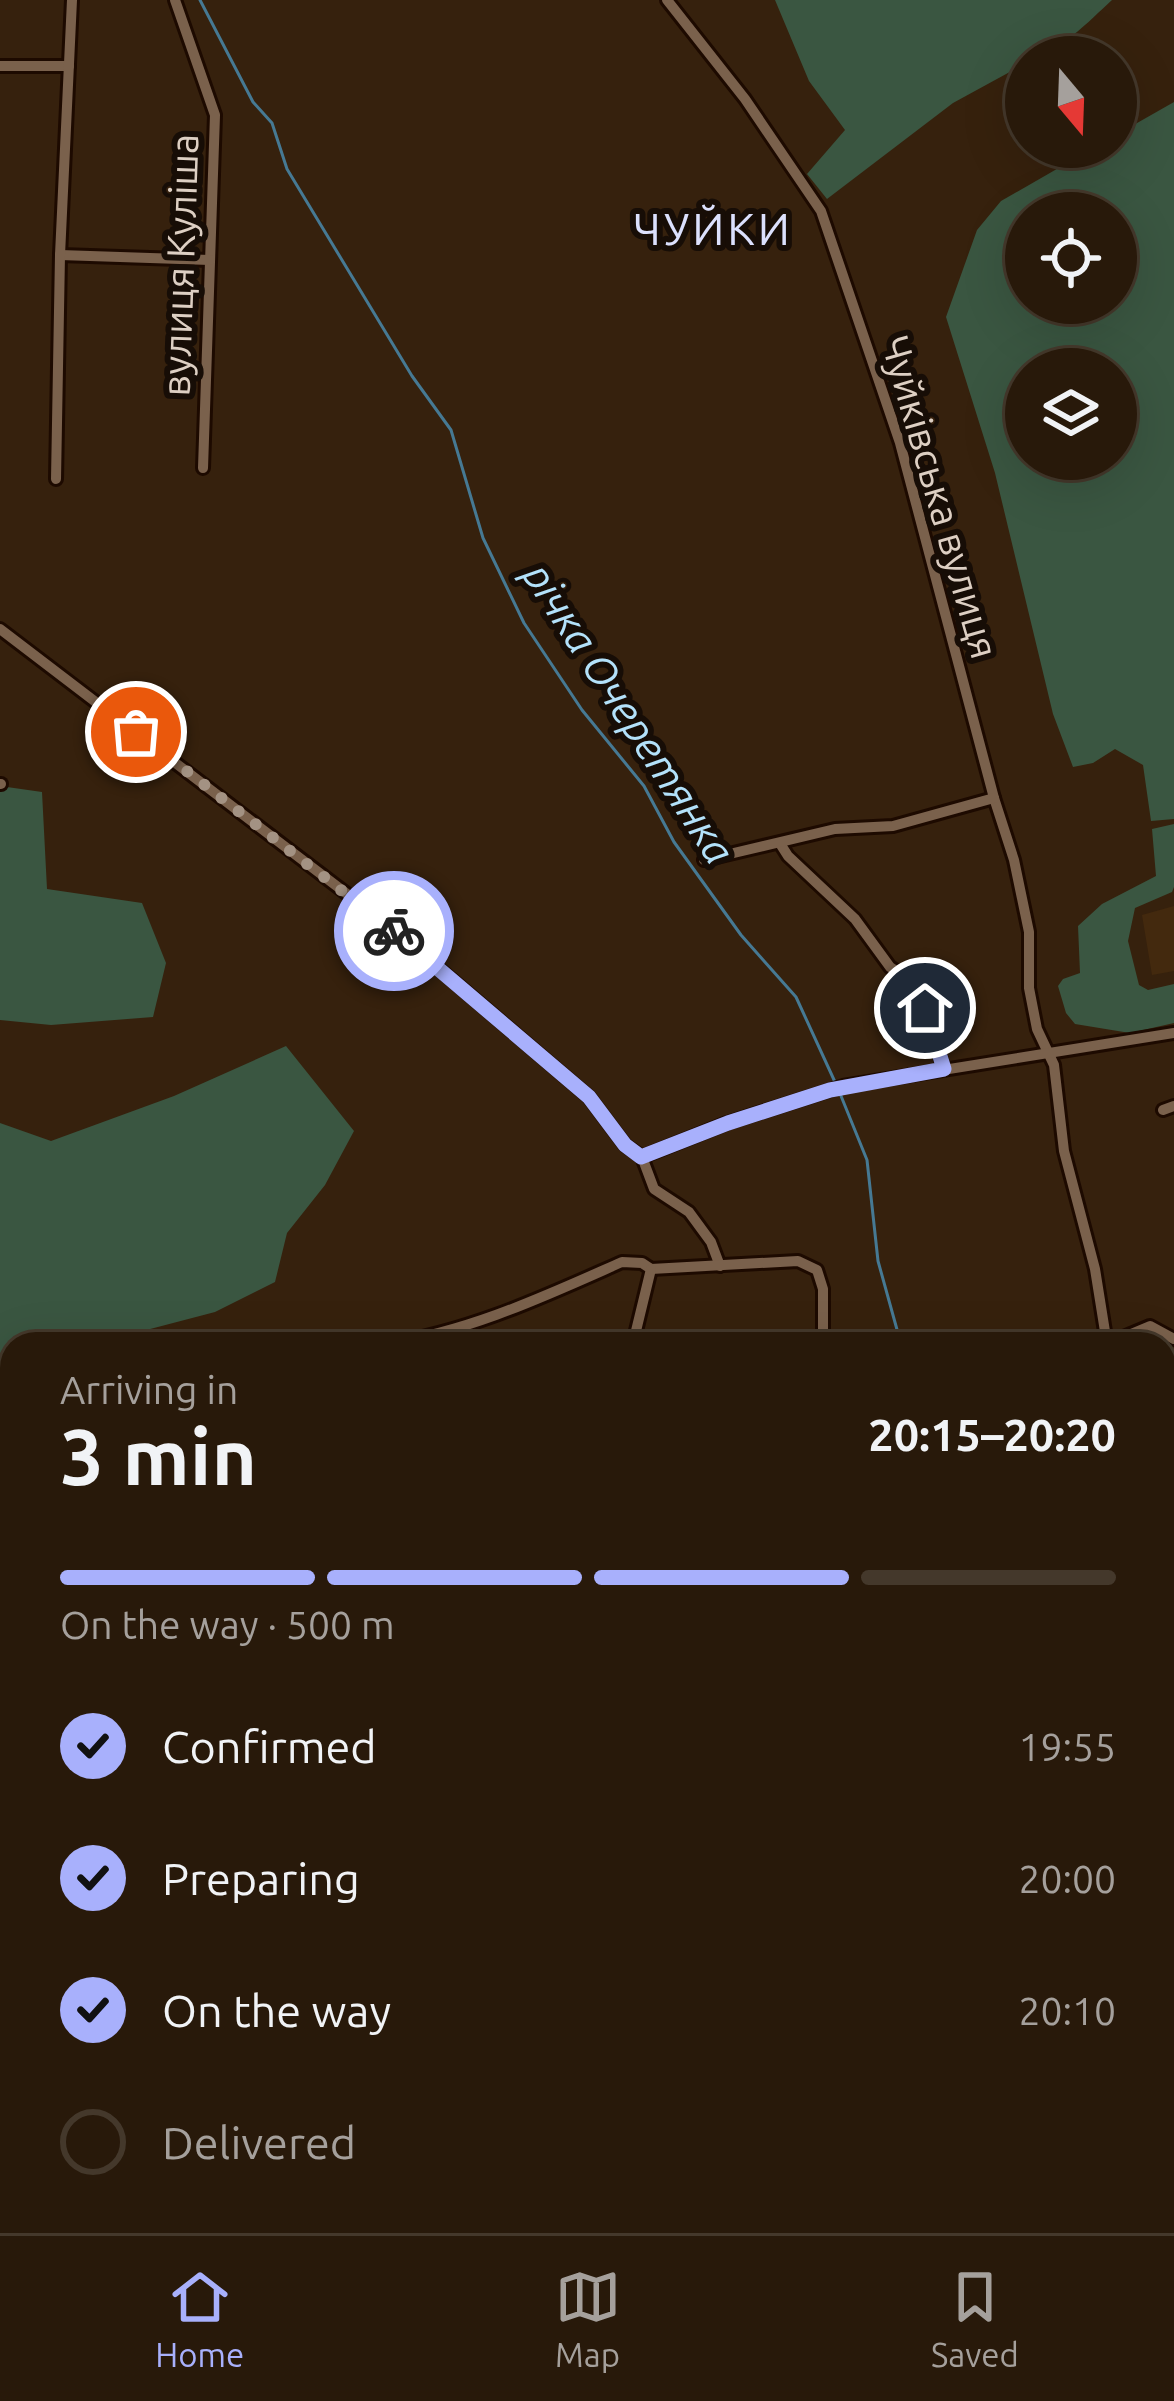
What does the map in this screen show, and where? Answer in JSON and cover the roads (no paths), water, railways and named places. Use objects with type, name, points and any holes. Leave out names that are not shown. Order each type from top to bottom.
[{"type":"street","points":[[56,478],[72,0]]},
{"type":"street","name":"вулиця Куліша","points":[[175,0],[215,115],[202,468]]},
{"type":"street","name":"Чуйківська вулиця","points":[[667,0],[745,99],[820,211],[900,443],[1014,860],[1029,932],[1029,988],[1036,1029],[1054,1065],[1064,1151],[1105,1332]]},
{"type":"street","points":[[0,66],[69,67]]},
{"type":"street","points":[[60,255],[210,260]]},
{"type":"street","points":[[0,629],[389,926],[589,1097],[625,1145],[641,1157],[654,1189],[689,1212],[711,1242],[720,1266]]},
{"type":"street","points":[[704,860],[835,829],[893,826],[994,798]]},
{"type":"street","points":[[781,845],[855,919],[890,968],[917,985],[944,1069]]},
{"type":"street","points":[[641,1157],[843,1086],[1174,1033]]},
{"type":"street","points":[[447,1332],[505,1314],[622,1262],[642,1263],[651,1269],[799,1261],[817,1270],[823,1288],[823,1332]]},
{"type":"street","points":[[635,1332],[651,1269]]},
{"type":"waterway","name":"річка Очеретянка","points":[[200,0],[253,102],[272,123],[287,169],[412,376],[451,430],[483,538],[524,623],[582,710],[644,786],[674,842],[741,935],[796,997],[835,1082]]},
{"type":"waterway","name":"річка Очеретянка","points":[[839,1091],[867,1160],[878,1261],[898,1332]]},
{"type":"district","name":"ЧУЙКИ","points":[[713,229]]}]
